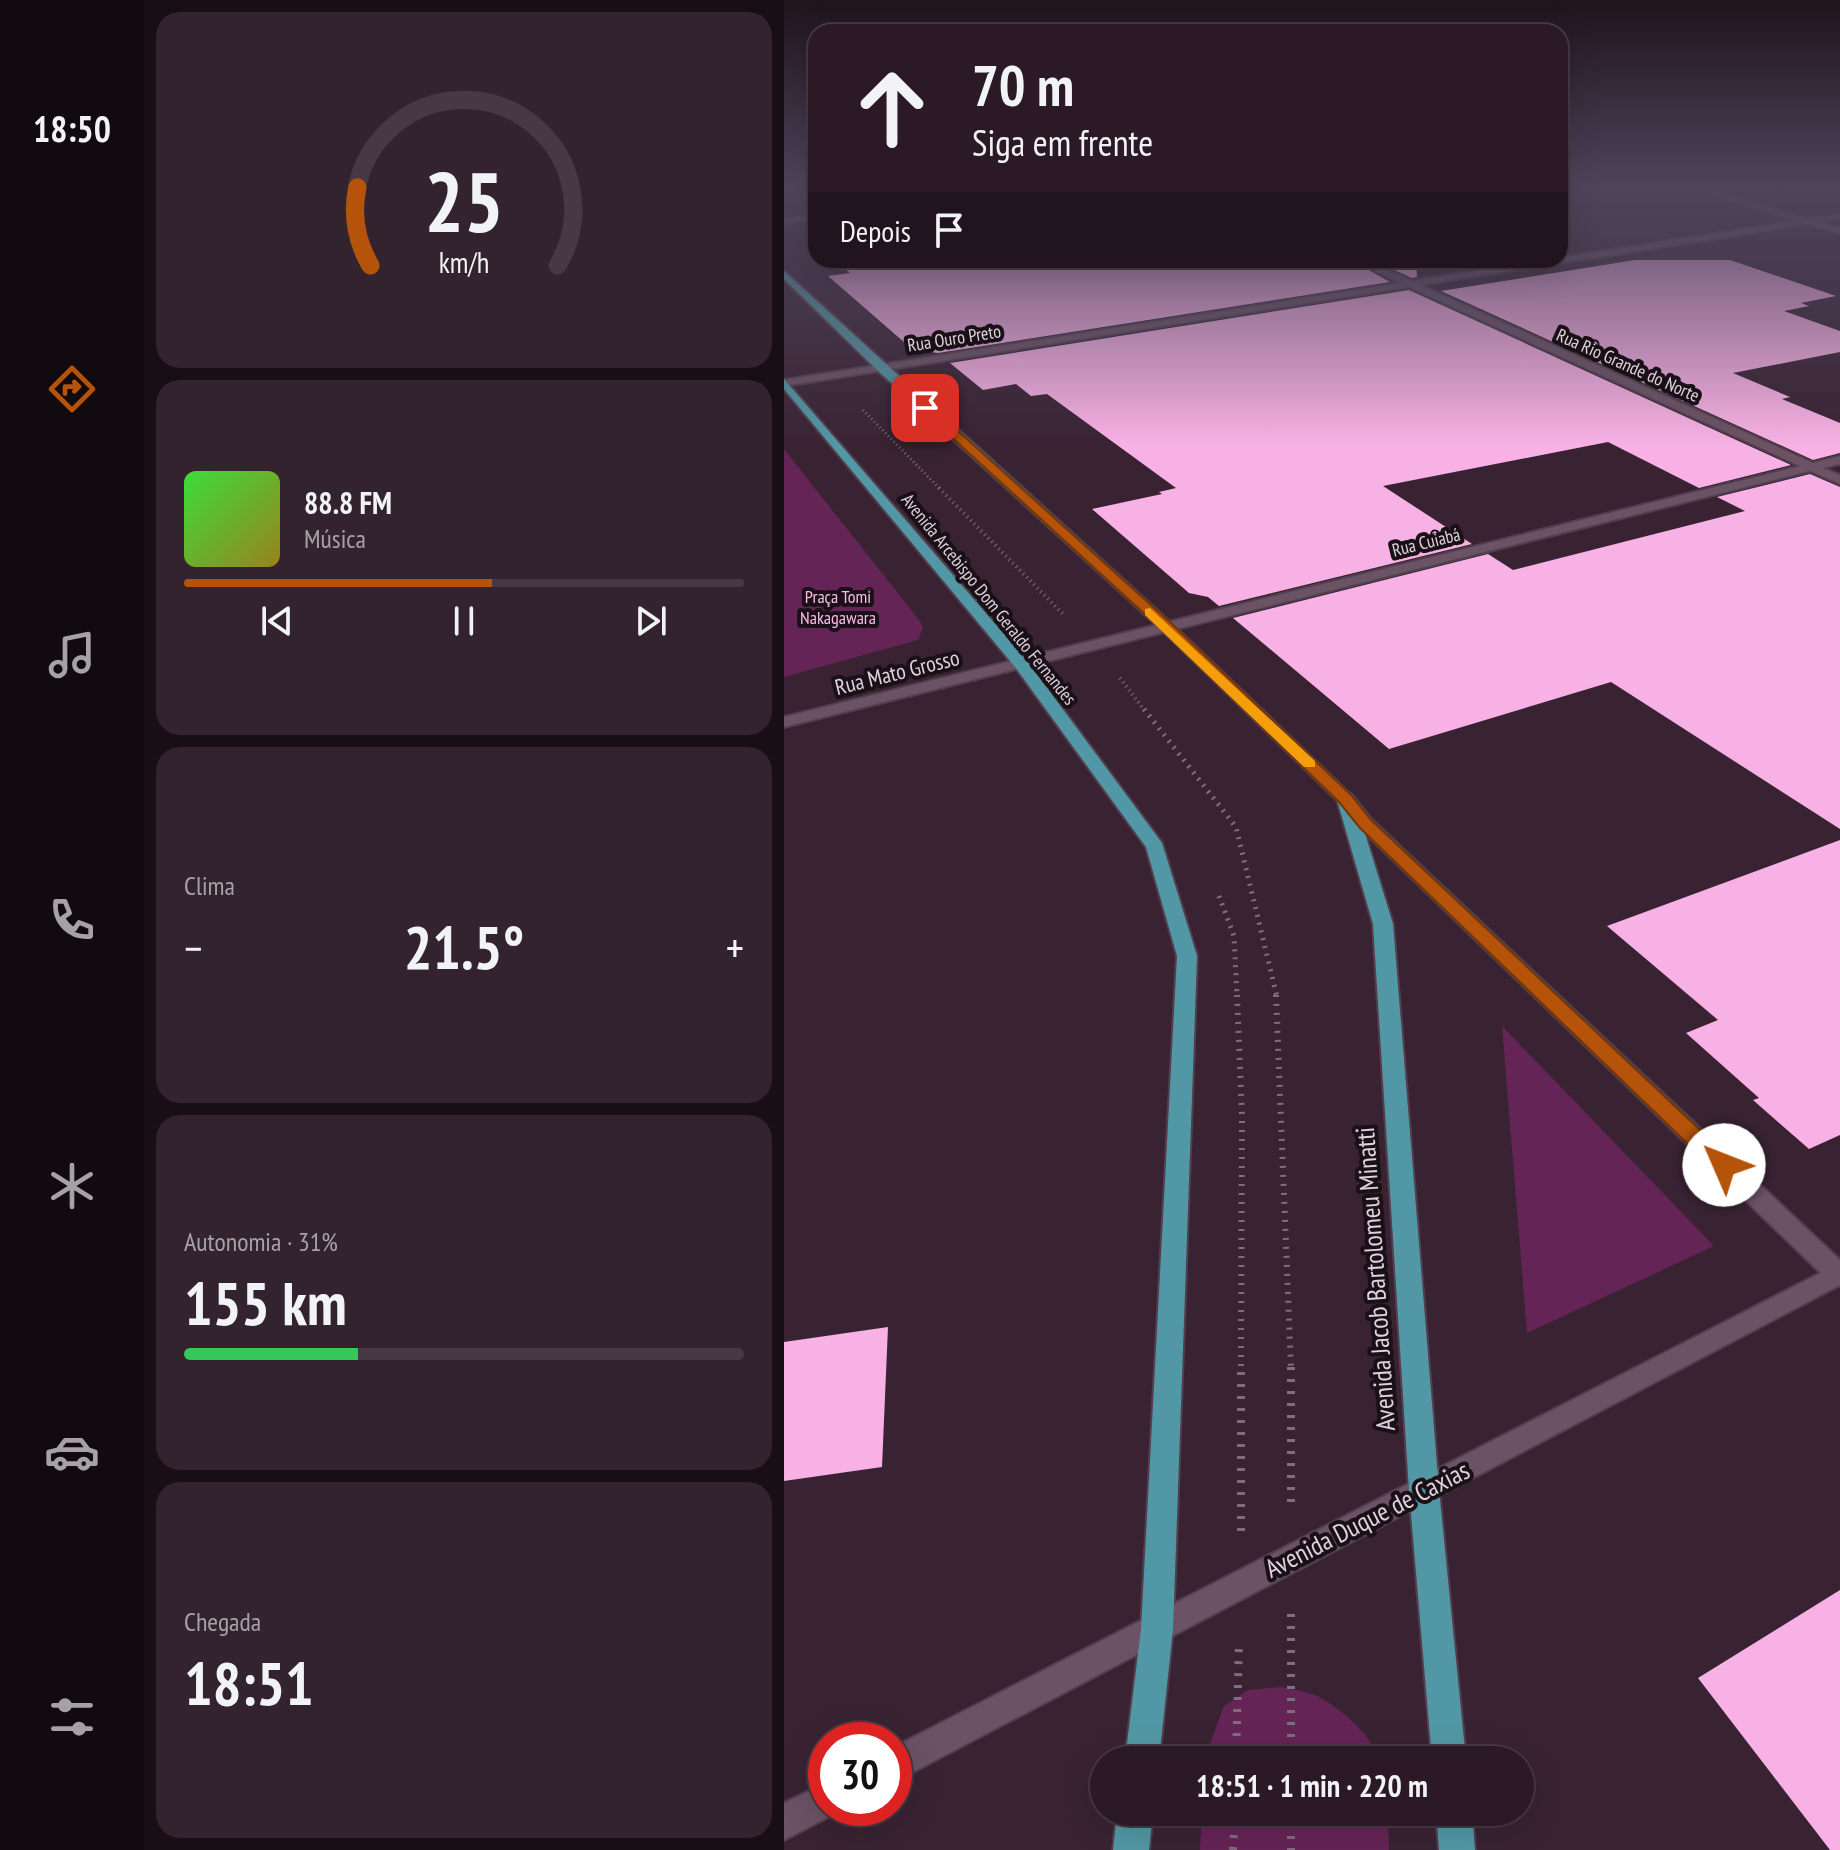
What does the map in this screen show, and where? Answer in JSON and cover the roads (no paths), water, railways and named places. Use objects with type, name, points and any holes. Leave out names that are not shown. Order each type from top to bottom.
[{"type":"main road","points":[[784,274],[881,368],[1167,627],[1345,798]]},
{"type":"main road","name":"Avenida Arcebispo Dom Geraldo Fernandes","points":[[784,383],[1021,664],[1155,847],[1187,956],[1157,1629]]},
{"type":"main road","name":"Avenida Jacob Bartolomeu Minatti","points":[[1345,798],[1383,924],[1424,1490],[1448,1746]]},
{"type":"main road","points":[[1144,1746],[1157,1629]]},
{"type":"main road","points":[[1131,1850],[1134,1826]]},
{"type":"main road","points":[[1455,1826],[1457,1850]]},
{"type":"street","name":"Rua Rio Grande do Norte","points":[[1387,273],[1840,480]]},
{"type":"street","name":"Rua Ouro Preto","points":[[784,383],[1477,273]]},
{"type":"street","name":"Rua Cuiabá","points":[[1021,664],[1840,460]]},
{"type":"street","name":"Rua Mato Grosso","points":[[784,722],[1021,664]]},
{"type":"street","points":[[1345,798],[1366,824],[1839,1274]]},
{"type":"street","name":"Avenida Duque de Caxias","points":[[912,1756],[1839,1274]]},
{"type":"street","points":[[784,1822],[808,1809]]},
{"type":"park label","name":"Praça Tomi Nakagawara","points":[[838,606]]}]
